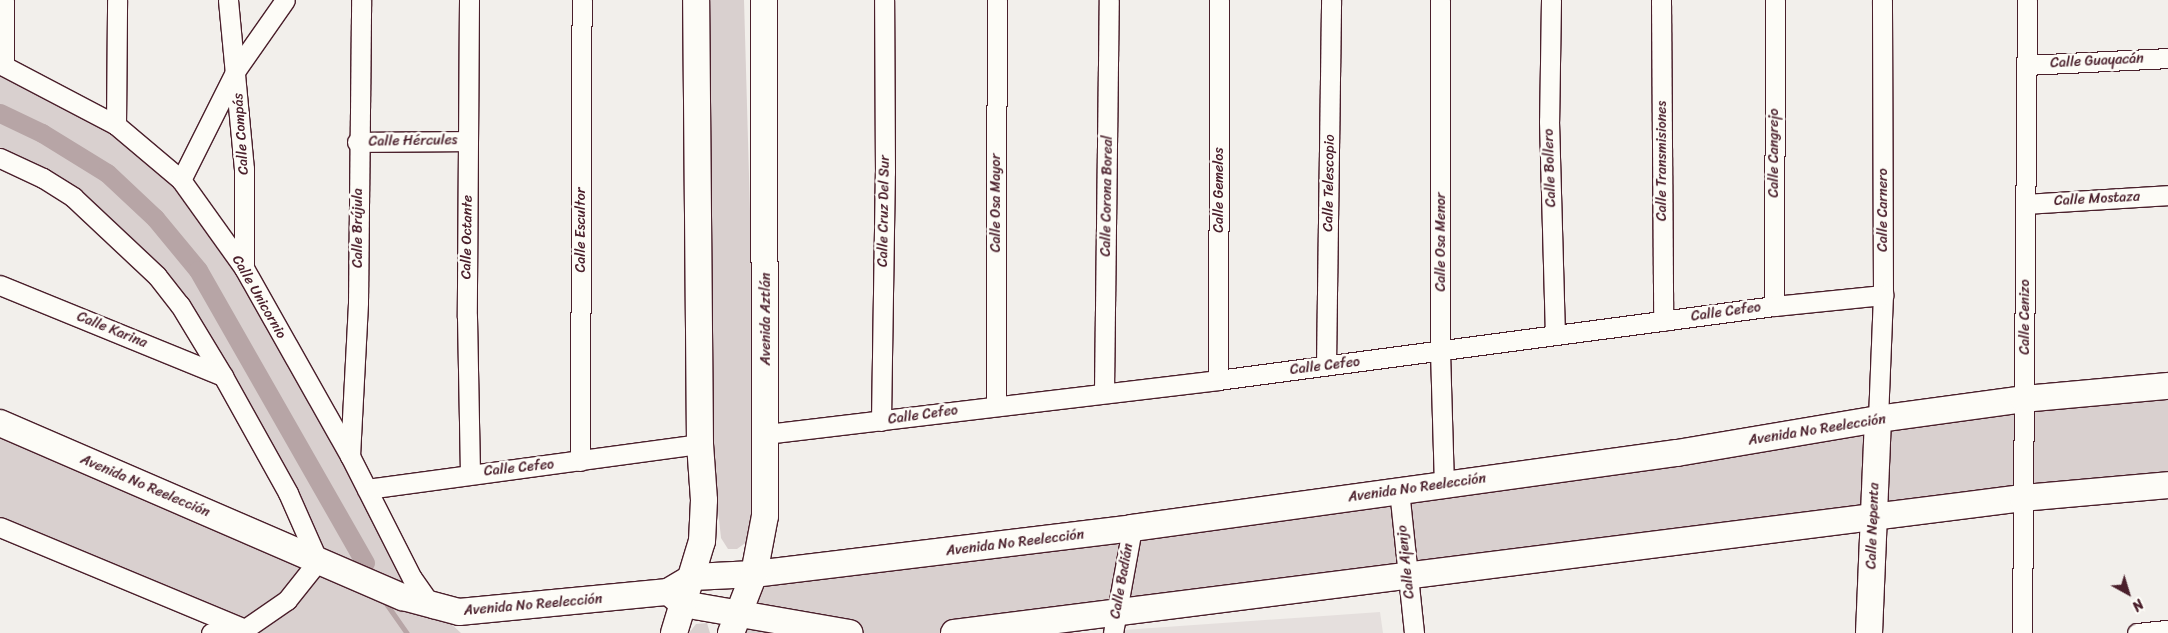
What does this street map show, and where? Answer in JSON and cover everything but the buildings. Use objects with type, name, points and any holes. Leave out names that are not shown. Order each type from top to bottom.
[{"type":"main road","points":[[674,633],[676,598],[693,577],[702,541],[703,516],[700,444],[696,0]]},
{"type":"main road","name":"Avenida Aztlán","points":[[735,624],[754,574],[765,516],[764,0]]},
{"type":"main road","name":"Avenida No Reelección","points":[[693,577],[754,574],[1132,528],[1677,453],[1878,419],[2024,399],[2168,386]]},
{"type":"main road","name":"Calle Nepenta","points":[[1869,633],[1878,419]]},
{"type":"main road","name":"Avenida No Reelección","points":[[0,423],[434,608],[459,612],[486,611],[676,598],[735,624],[850,633]]},
{"type":"main road","points":[[954,633],[1115,623],[1407,577],[2023,498],[2168,485]]},
{"type":"street","points":[[2,65],[4,0]]},
{"type":"street","points":[[116,125],[117,0]]},
{"type":"street","name":"Calle Compás","points":[[228,0],[244,169],[244,268]]},
{"type":"street","points":[[181,180],[236,70],[285,0]]},
{"type":"street","name":"Calle Brújula","points":[[350,456],[358,302],[357,142],[361,0]]},
{"type":"street","name":"Calle Octante","points":[[469,0],[466,317],[470,473]]},
{"type":"street","name":"Calle Escultor","points":[[580,461],[582,0]]},
{"type":"street","name":"Calle Cruz Del Sur","points":[[881,421],[884,0]]},
{"type":"street","name":"Calle Osa Mayor","points":[[996,405],[997,0]]},
{"type":"street","name":"Calle Corona Boreal","points":[[1104,391],[1109,0]]},
{"type":"street","name":"Calle Gemelos","points":[[1218,380],[1219,0]]},
{"type":"street","name":"Calle Telescopio","points":[[1326,366],[1332,0]]},
{"type":"street","name":"Calle Osa Menor","points":[[1440,0],[1440,351],[1444,484]]},
{"type":"street","name":"Calle Bollero","points":[[1551,0],[1549,122],[1555,335]]},
{"type":"street","name":"Calle Transmisiones","points":[[1660,0],[1663,321]]},
{"type":"street","name":"Calle Cangrejo","points":[[1774,306],[1775,0]]},
{"type":"street","name":"Calle Cenizo","points":[[2022,633],[2027,0]]},
{"type":"street","name":"Calle Carnero","points":[[1878,2],[1883,295],[1878,419]]},
{"type":"street","name":"Calle Guayacán","points":[[2026,65],[2168,58]]},
{"type":"street","name":"Calle Unicornio","points":[[2,65],[116,125],[181,180],[244,268],[350,456],[412,578],[434,608]]},
{"type":"street","name":"Calle Hércules","points":[[357,142],[468,141]]},
{"type":"street","points":[[0,158],[43,178],[73,197],[157,276],[180,305],[224,376],[288,493],[318,560],[287,600],[250,631],[211,633]]},
{"type":"street","name":"Calle Mostaza","points":[[2026,204],[2168,195]]},
{"type":"street","name":"Calle Karina","points":[[0,284],[224,376]]},
{"type":"street","name":"Calle Cefeo","points":[[766,434],[881,421],[1104,391],[1218,380],[1774,306],[1883,295]]},
{"type":"street","name":"Calle Cefeo","points":[[367,489],[470,473],[580,461],[700,444]]},
{"type":"street","name":"Calle Ajenjo","points":[[1399,490],[1414,633]]},
{"type":"street","name":"Calle Badián","points":[[1115,623],[1132,528]]},
{"type":"street","points":[[3,530],[250,631]]},
{"type":"street","points":[[2137,633],[2168,630]]},
{"type":"shaded area","points":[[701,0],[744,0],[757,457],[748,541],[737,549],[728,549],[721,538],[709,425]]},
{"type":"shaded area","points":[[0,64],[116,125],[212,221],[434,608],[461,633],[256,633],[0,527],[0,426],[317,560],[180,305],[73,197],[0,158]]},
{"type":"shaded area","points":[[2168,386],[2168,485],[939,633],[731,633],[754,574]]},
{"type":"shaded area","points":[[1380,612],[1383,633],[1122,633],[1123,630]]},
{"type":"shaded area","points":[[707,623],[710,633],[689,633],[696,624]]},
{"type":"waterway","points":[[0,113],[42,133],[107,173],[155,218],[198,270],[365,563]]},
{"type":"waterway","points":[[385,602],[407,633]]}]
